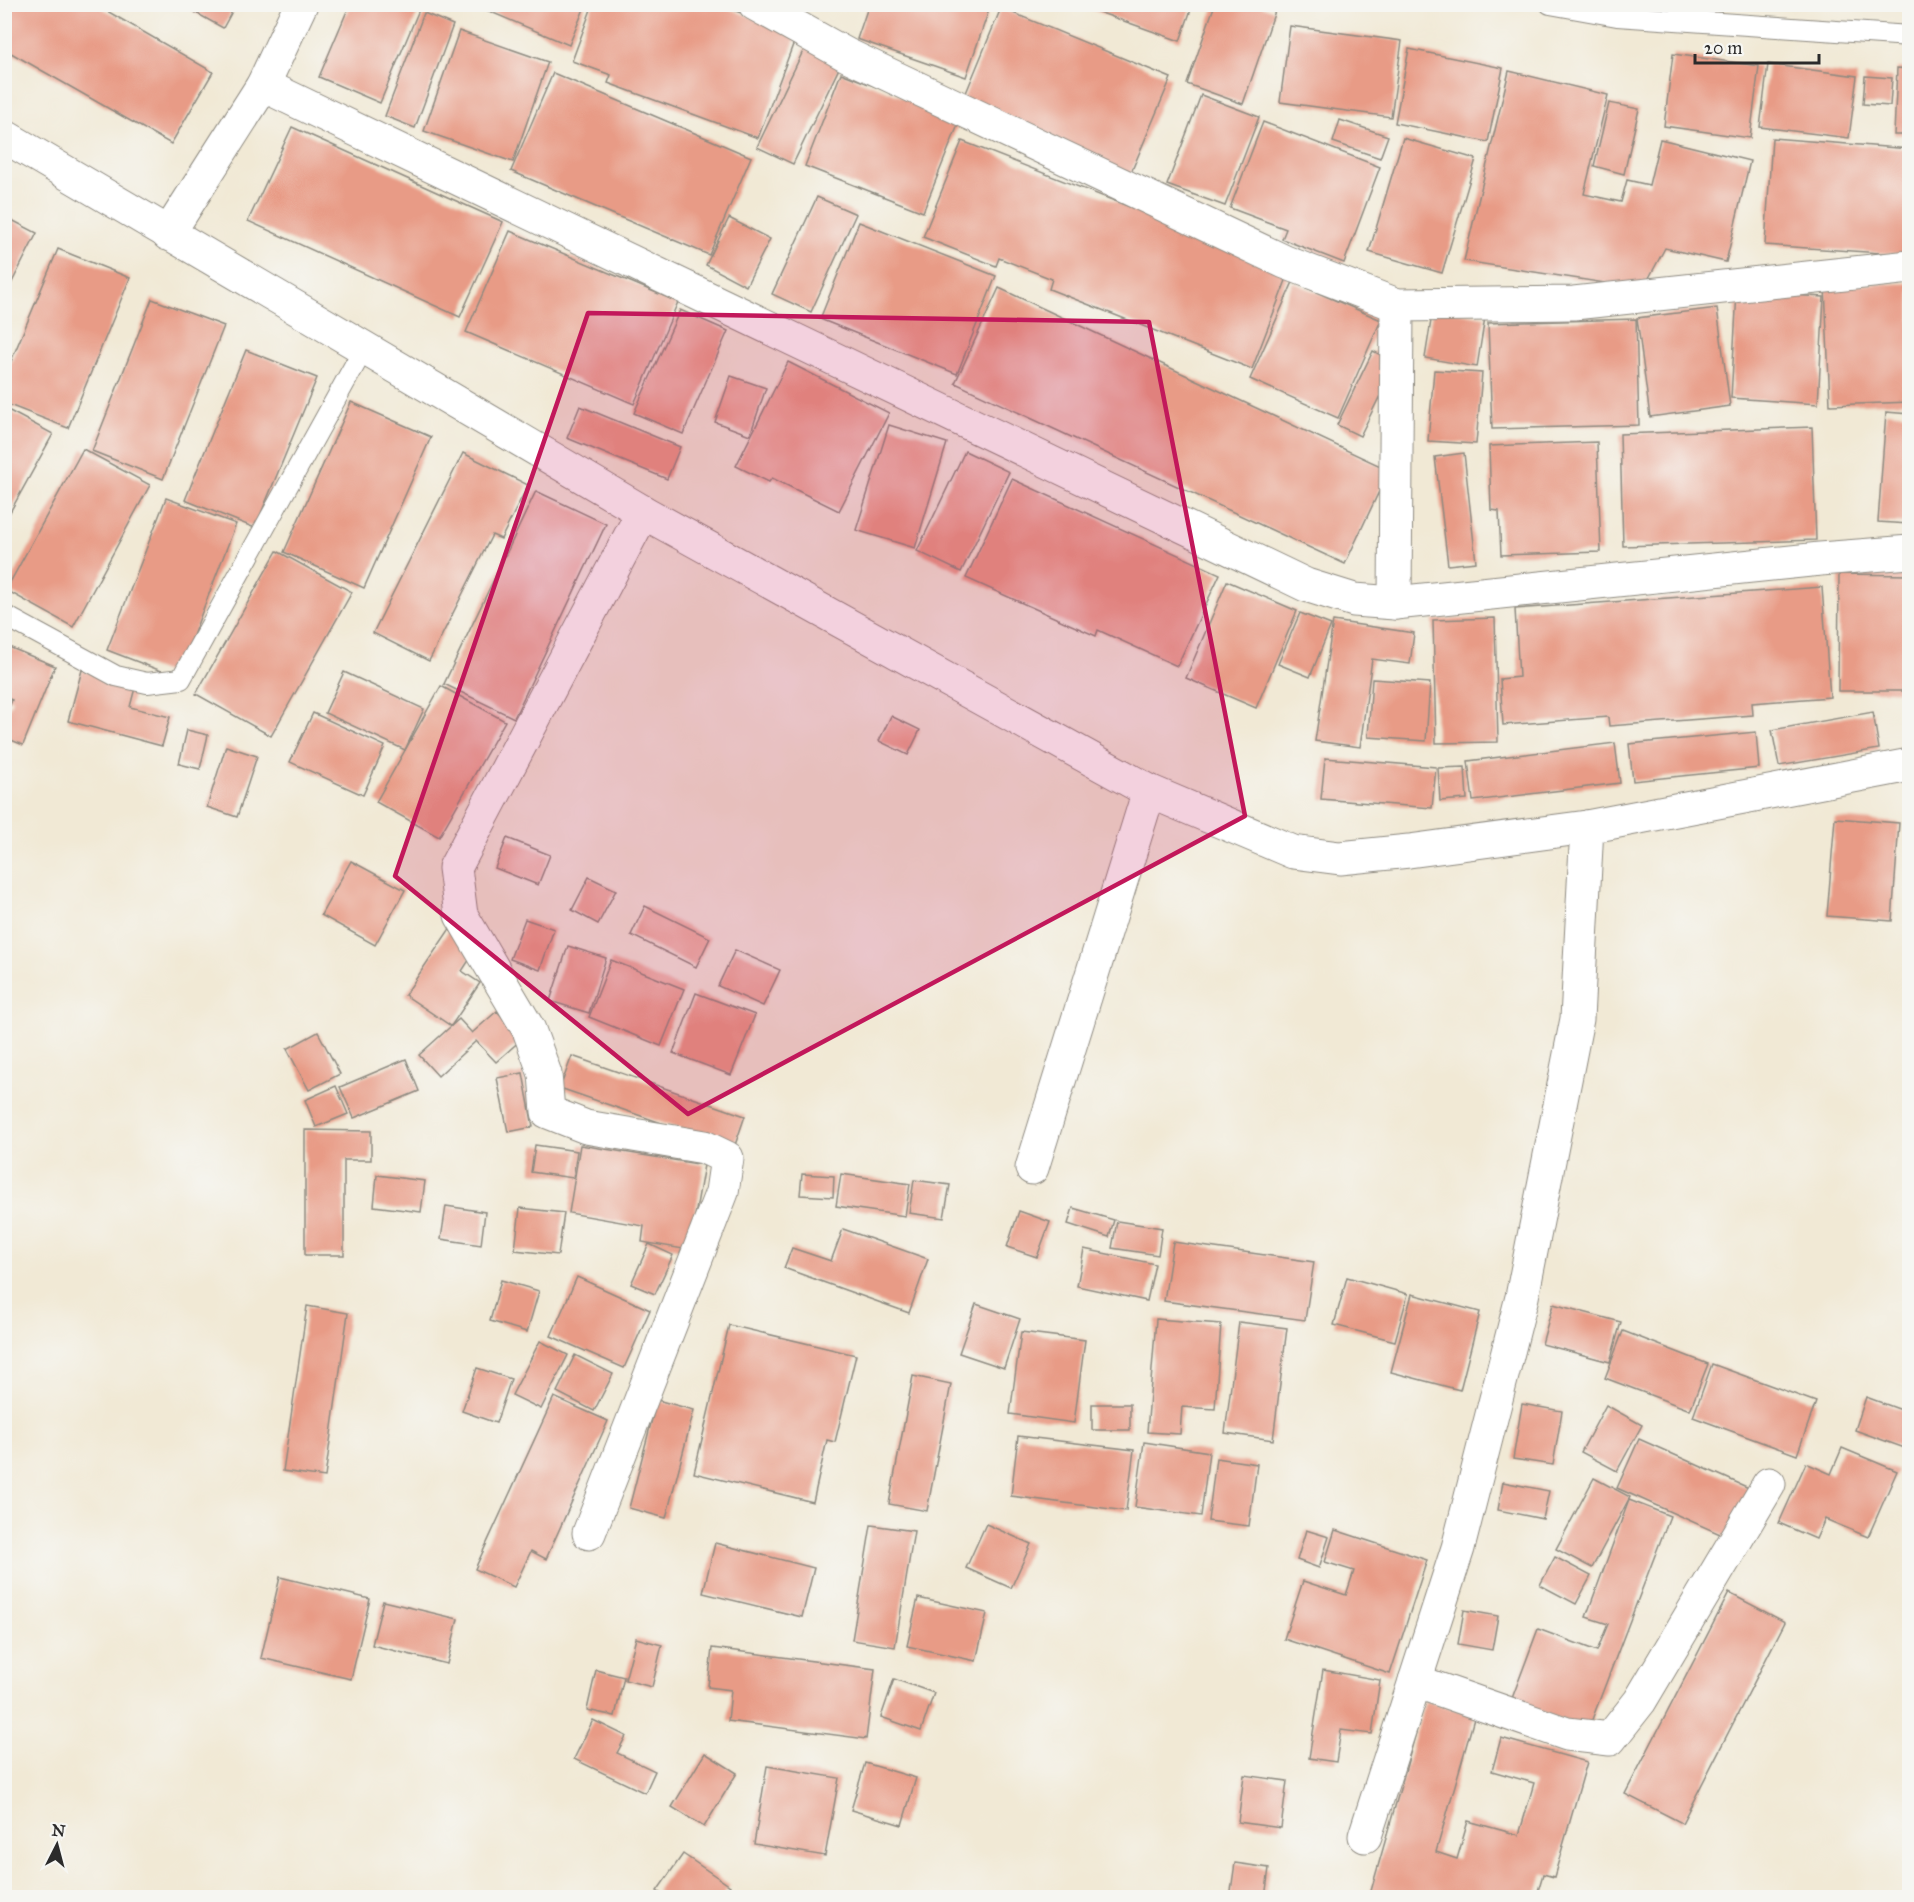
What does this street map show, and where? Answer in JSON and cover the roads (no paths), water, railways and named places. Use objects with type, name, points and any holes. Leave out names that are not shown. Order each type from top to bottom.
[{"type":"street","points":[[168,234],[263,85],[301,4]]},
{"type":"street","points":[[754,4],[847,55],[1285,262],[1397,305],[1574,303],[1910,267]]},
{"type":"street","points":[[263,85],[1306,585],[1354,600],[1395,603],[1820,559],[1910,552]]},
{"type":"street","points":[[4,135],[168,234],[643,512],[1149,791],[1293,852],[1340,858],[1587,827],[1910,765]]},
{"type":"street","points":[[1395,603],[1397,305]]},
{"type":"street","points":[[589,1533],[722,1192],[727,1158],[704,1147],[586,1126],[548,1112],[545,1074],[529,1030],[461,915],[455,868],[643,512]]},
{"type":"street","points":[[1032,1168],[1149,791]]},
{"type":"street","points":[[1365,1836],[1458,1548],[1522,1296],[1577,1019],[1587,827]]},
{"type":"street","points":[[1415,1681],[1567,1734],[1610,1738],[1640,1701],[1769,1484]]},
{"type":"lane","points":[[1550,4],[1617,16],[1910,36]]},
{"type":"lane","points":[[4,615],[116,676],[147,683],[181,679],[363,348]]}]
